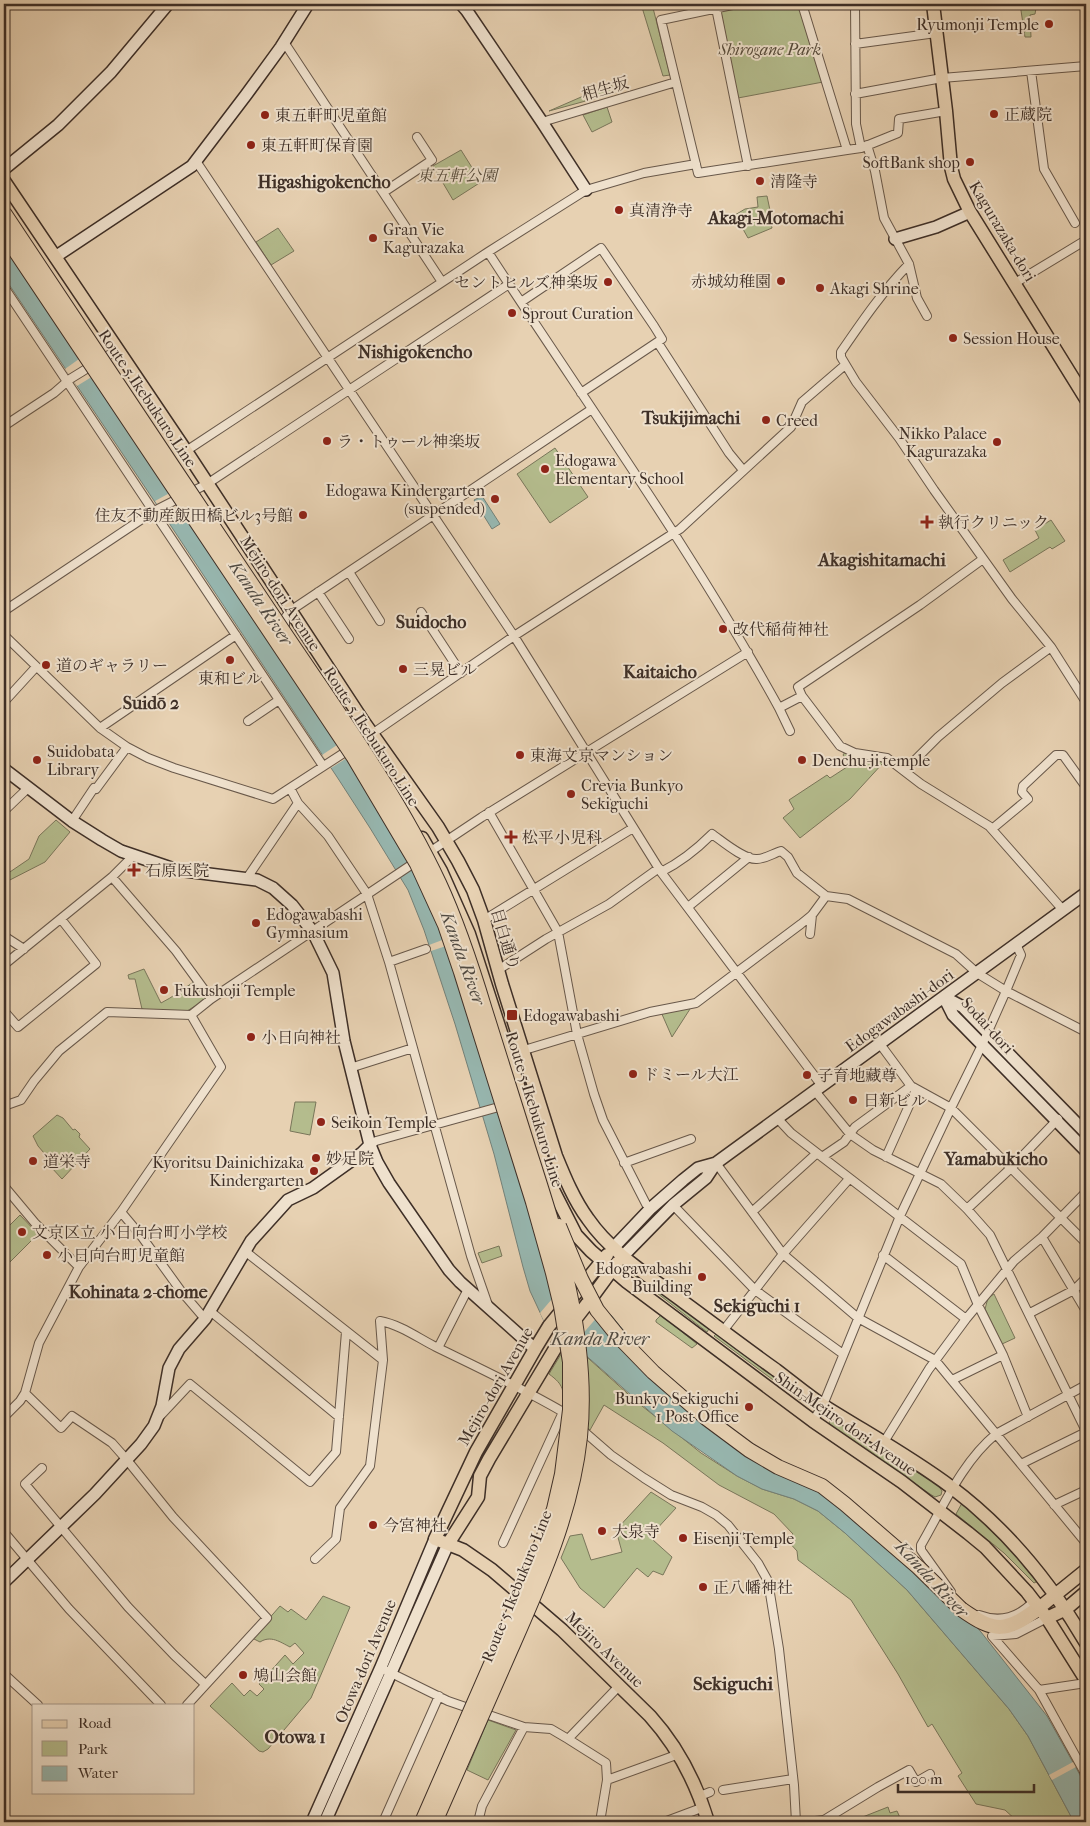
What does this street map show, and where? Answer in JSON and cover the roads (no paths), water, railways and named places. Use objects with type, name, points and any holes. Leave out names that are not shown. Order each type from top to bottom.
[{"type":"highway","name":"Route 5 Ikebukuro Line","points":[[4,212],[359,746],[427,858],[471,964],[544,1199],[572,1305],[580,1362],[582,1411],[574,1476],[565,1512],[543,1575],[435,1822]]},
{"type":"highway","name":"Route 5 Ikebukuro Line","points":[[4,234],[353,756],[417,864],[445,925],[461,972],[533,1202],[553,1273],[561,1306],[570,1362],[570,1410],[562,1474],[554,1509],[526,1584],[422,1822]]},
{"type":"highway","points":[[544,1199],[561,1229],[581,1280],[597,1310],[618,1336],[652,1372],[706,1418],[749,1450],[778,1467],[822,1486],[846,1504],[918,1567],[961,1610],[979,1622],[997,1628],[1014,1625],[1040,1609]]},
{"type":"main road","name":"Kagurazaka-dori","points":[[933,4],[951,167],[954,179],[970,212],[1086,396]]},
{"type":"main road","name":"Mejiro-dori Avenue","points":[[4,181],[186,451],[372,734],[447,841]]},
{"type":"main road","name":"Mejiro-dori Avenue","points":[[4,206],[101,361],[188,493],[285,630],[356,745],[451,891],[469,934],[508,1055],[516,1102],[550,1184],[563,1213],[576,1235],[612,1270]]},
{"type":"main road","name":"目白通り","points":[[447,841],[473,890],[524,1051]]},
{"type":"main road","points":[[524,1051],[556,1156],[566,1181],[588,1220],[618,1251]]},
{"type":"main road","name":"Mejiro-dori Avenue","points":[[435,1539],[476,1452],[549,1326],[602,1261],[618,1251]]},
{"type":"main road","name":"Mejiro-dori Avenue","points":[[448,1544],[478,1497],[480,1476],[562,1337],[612,1270],[618,1251]]},
{"type":"main road","name":"Shin-Mejiro dori Avenue","points":[[618,1251],[823,1405],[884,1442],[952,1488],[984,1514],[1018,1547],[1066,1609],[1086,1643]]},
{"type":"main road","name":"Shin-Mejiro dori Avenue","points":[[612,1270],[813,1421],[941,1510],[985,1547],[1040,1609],[1086,1682]]},
{"type":"main road","name":"Mejiro Avenue","points":[[435,1539],[472,1556],[503,1579],[562,1630],[620,1685],[663,1730],[679,1754],[705,1799],[708,1822]]},
{"type":"main road","points":[[1040,1609],[1086,1570]]},
{"type":"main road","points":[[1040,1609],[1066,1609],[1086,1592]]},
{"type":"street","points":[[4,169],[58,125],[111,72],[168,4]]},
{"type":"street","points":[[55,257],[192,166],[284,42],[308,4]]},
{"type":"street","points":[[460,4],[467,11],[586,190]]},
{"type":"street","points":[[738,4],[661,20],[698,173],[864,146],[898,133],[899,119],[946,111]]},
{"type":"street","points":[[802,4],[847,150]]},
{"type":"street","points":[[855,4],[856,124],[875,171],[884,218],[908,264],[917,298],[927,316]]},
{"type":"street","points":[[716,8],[748,166]]},
{"type":"street","points":[[856,44],[936,34]]},
{"type":"street","points":[[284,42],[442,282]]},
{"type":"street","points":[[855,94],[942,78],[1086,66]]},
{"type":"street","points":[[1032,71],[1044,168],[1075,224]]},
{"type":"street","name":"相生坂","points":[[542,122],[676,82]]},
{"type":"street","points":[[384,192],[432,160],[417,137]]},
{"type":"street","points":[[196,161],[348,391],[514,636],[660,870],[736,972],[850,1134],[886,1156],[941,1184],[990,1235],[1008,1268],[1086,1431],[1021,1464]]},
{"type":"street","points":[[186,451],[442,282],[586,190],[644,173],[696,164]]},
{"type":"street","points":[[895,239],[936,227],[970,212]]},
{"type":"street","points":[[1015,283],[1086,240]]},
{"type":"street","points":[[521,302],[601,248],[654,326],[662,339],[658,343],[581,393]]},
{"type":"street","points":[[488,252],[674,533],[748,652],[790,731]]},
{"type":"street","points":[[908,264],[885,289],[841,352],[841,357],[983,559],[1025,617],[1051,648],[1086,702]]},
{"type":"street","points":[[4,611],[156,510],[207,484],[509,284]]},
{"type":"street","points":[[4,287],[69,380],[279,700],[325,766]]},
{"type":"street","points":[[658,343],[729,453],[743,470]]},
{"type":"street","points":[[4,426],[54,393],[69,380],[117,350]]},
{"type":"street","points":[[4,635],[100,728],[127,747],[174,768],[272,799],[325,766],[514,636],[674,533],[791,427],[802,402],[845,364]]},
{"type":"street","points":[[285,630],[285,618],[290,610],[592,408]]},
{"type":"street","points":[[983,559],[920,605],[798,687],[802,696],[840,746],[855,754],[887,758],[921,784],[992,829],[1063,910]]},
{"type":"street","points":[[349,572],[380,621]]},
{"type":"street","points":[[318,592],[349,638]]},
{"type":"street","points":[[421,612],[462,673]]},
{"type":"street","points":[[100,728],[236,635]]},
{"type":"street","points":[[904,771],[953,724],[1002,683],[1051,648]]},
{"type":"street","points":[[4,1106],[21,1100],[34,1081],[59,1052],[107,1012],[191,1015],[211,999],[489,812],[748,652]]},
{"type":"street","points":[[4,702],[36,667]]},
{"type":"street","points":[[779,708],[802,696]]},
{"type":"street","points":[[248,721],[279,700]]},
{"type":"street","points":[[72,821],[94,788],[96,789],[127,747]]},
{"type":"street","points":[[992,829],[1028,799],[1022,792],[1023,786],[1056,754],[1063,755],[1086,787]]},
{"type":"street","points":[[4,769],[72,821],[102,840],[134,855],[177,870],[247,878],[266,884],[282,895],[305,919],[332,973],[350,1068],[376,1162],[450,1270],[535,1349]]},
{"type":"street","points":[[4,811],[28,788]]},
{"type":"street","points":[[290,788],[298,803],[328,836],[367,894],[389,962],[471,1256],[489,1307]]},
{"type":"street","points":[[247,878],[298,803]]},
{"type":"street","points":[[489,812],[558,932],[578,1034],[603,1120],[624,1163],[650,1208]]},
{"type":"street","points":[[484,920],[633,828]]},
{"type":"street","points":[[498,970],[558,932],[609,904],[660,870],[680,862],[712,834],[749,857],[757,859],[780,851],[788,857],[797,874],[826,896],[848,899],[956,954],[977,973],[1006,991],[1086,1032]]},
{"type":"street","points":[[4,969],[5,964],[112,877],[134,855]]},
{"type":"street","points":[[688,907],[749,857]]},
{"type":"street","points":[[112,877],[176,951],[211,999]]},
{"type":"street","name":"Edogawabashi-dori","points":[[618,1251],[706,1178],[716,1163],[1086,893]]},
{"type":"street","points":[[508,1055],[650,1012],[696,1003],[812,915],[826,896]]},
{"type":"street","points":[[810,934],[812,915]]},
{"type":"street","points":[[4,1011],[18,1027],[96,964],[61,919]]},
{"type":"street","points":[[4,936],[24,949]]},
{"type":"street","points":[[813,1421],[823,1405],[900,1216],[1006,991],[1021,955],[1016,944]]},
{"type":"street","points":[[389,962],[426,949]]},
{"type":"street","name":"Sodai-dori","points":[[944,997],[963,1007],[1086,1132]]},
{"type":"street","name":"Sodai-dori","points":[[944,997],[953,1016],[1086,1151]]},
{"type":"street","points":[[4,1418],[25,1393],[39,1343],[79,1267],[121,1212],[221,1067],[191,1015]]},
{"type":"street","points":[[880,1044],[914,1088],[951,1108],[1086,1243]]},
{"type":"street","points":[[350,1068],[413,1048]]},
{"type":"street","points":[[752,1212],[819,1155],[844,1142],[855,1127],[914,1088]]},
{"type":"street","points":[[886,1156],[914,1088]]},
{"type":"street","points":[[4,1582],[61,1528],[141,1444],[154,1426],[162,1406],[169,1368],[180,1349],[207,1315],[251,1241],[288,1200],[313,1188],[376,1141],[480,1114],[516,1102]]},
{"type":"street","points":[[967,1209],[1011,1168],[1065,1111]]},
{"type":"street","points":[[777,1118],[786,1130],[961,1264],[978,1305],[1003,1355],[1028,1417]]},
{"type":"street","points":[[624,1163],[691,1139]]},
{"type":"street","points":[[618,1251],[650,1208],[698,1168],[716,1163],[783,1254],[858,1318],[936,1360],[1086,1544]]},
{"type":"street","points":[[723,1331],[783,1254],[849,1179]]},
{"type":"street","points":[[4,1186],[35,1223],[79,1267]]},
{"type":"street","points":[[884,1442],[936,1360],[966,1319],[1008,1268],[1042,1237],[1086,1192]]},
{"type":"street","points":[[673,1205],[755,1290],[843,1354]]},
{"type":"street","points":[[121,1212],[142,1236],[181,1291],[207,1315],[339,1417]]},
{"type":"street","points":[[1042,1237],[1086,1311]]},
{"type":"street","points":[[246,1252],[383,1360]]},
{"type":"street","points":[[883,1255],[966,1319]]},
{"type":"street","points":[[1030,1313],[1074,1290],[1086,1278]]},
{"type":"street","points":[[438,1348],[468,1288]]},
{"type":"street","points":[[315,1559],[336,1539],[340,1508],[370,1466],[383,1360],[380,1321],[388,1322],[406,1330],[438,1348],[529,1392],[563,1412],[611,1455],[644,1478],[671,1495],[702,1507],[716,1515],[728,1526],[758,1563],[768,1581],[778,1640],[796,1822]]},
{"type":"street","points":[[156,1420],[190,1384],[310,1482],[336,1452],[346,1332]]},
{"type":"street","points":[[952,1380],[1003,1355]]},
{"type":"street","points":[[1040,1609],[1002,1619],[973,1612],[954,1596],[922,1554],[921,1545],[952,1488],[984,1444],[996,1434],[1086,1385]]},
{"type":"street","points":[[25,1393],[62,1428],[72,1416],[112,1443],[173,1517],[267,1618],[188,1704]]},
{"type":"street","points":[[503,1543],[563,1412]]},
{"type":"street","points":[[42,1468],[25,1484],[128,1607],[205,1684]]},
{"type":"street","points":[[1054,1504],[1086,1490]]},
{"type":"street","points":[[4,1532],[69,1609],[160,1704]]},
{"type":"street","name":"Otowa-dori Avenue","points":[[323,1820],[381,1667],[435,1539]]},
{"type":"street","name":"Otowa-dori Avenue","points":[[323,1820],[392,1674],[448,1544]]},
{"type":"street","points":[[1040,1609],[1016,1634],[992,1636],[1039,1690],[1086,1775]]},
{"type":"street","points":[[381,1667],[438,1696],[524,1728],[551,1728],[606,1763],[607,1780],[600,1822]]},
{"type":"street","points":[[4,1674],[37,1704]]},
{"type":"street","points":[[1039,1690],[1086,1682]]},
{"type":"street","points":[[568,1739],[620,1685]]},
{"type":"street","points":[[383,1822],[438,1696]]},
{"type":"street","points":[[478,1822],[482,1806],[524,1728]]},
{"type":"street","points":[[607,1780],[679,1754]]},
{"type":"street","points":[[808,1822],[824,1820],[878,1786],[909,1770],[916,1782],[930,1774]]},
{"type":"street","points":[[724,1790],[793,1780]]},
{"type":"street","points":[[664,1822],[705,1799]]},
{"type":"water","name":"Kanda River","points":[[4,232],[415,848],[573,1288],[595,1315],[611,1315],[641,1352],[736,1437],[792,1469],[920,1564],[981,1632],[1047,1716],[1080,1775],[1086,1790],[1086,1822],[1074,1822],[1028,1736],[1009,1709],[907,1590],[818,1511],[794,1499],[762,1489],[737,1476],[672,1431],[558,1331],[544,1321],[530,1291],[494,1154],[455,1024],[424,930],[408,890],[339,780],[4,277]]},
{"type":"water","points":[[482,496],[500,524],[492,529],[474,500]]},
{"type":"place","name":"Ryumonji Temple","points":[[1049,24]]},
{"type":"place","name":"正蔵院","points":[[994,114]]},
{"type":"place","name":"東五軒町児童館","points":[[265,115]]},
{"type":"place","name":"東五軒町保育園","points":[[251,145]]},
{"type":"place","name":"SoftBank shop","points":[[970,162]]},
{"type":"place","name":"清隆寺","points":[[760,181]]},
{"type":"place","name":"真清浄寺","points":[[619,210]]},
{"type":"place","name":"Gran Vie Kagurazaka","points":[[373,238]]},
{"type":"place","name":"赤城幼稚園","points":[[781,281]]},
{"type":"place","name":"セントヒルズ神楽坂","points":[[608,282]]},
{"type":"place","name":"Akagi Shrine","points":[[820,288]]},
{"type":"place","name":"Sprout Curation","points":[[512,313]]},
{"type":"place","name":"Session House","points":[[953,338]]},
{"type":"place","name":"Creed","points":[[766,420]]},
{"type":"place","name":"ラ・トゥール神楽坂","points":[[327,441]]},
{"type":"place","name":"Nikko Palace Kagurazaka","points":[[997,442]]},
{"type":"place","name":"Edogawa Elementary School","points":[[545,469]]},
{"type":"place","name":"Edogawa Kindergarten (suspended)","points":[[495,499]]},
{"type":"place","name":"住友不動産飯田橋ビル3号館","points":[[303,515]]},
{"type":"place","name":"執行クリニック","points":[[927,522]]},
{"type":"place","name":"改代稲荷神社","points":[[723,629]]},
{"type":"place","name":"東和ビル","points":[[230,660]]},
{"type":"place","name":"道のギャラリー","points":[[46,665]]},
{"type":"place","name":"三晃ビル","points":[[403,669]]},
{"type":"place","name":"東海文京マンション","points":[[520,755]]},
{"type":"place","name":"Suidobata Library","points":[[37,760]]},
{"type":"place","name":"Denchu-ji temple","points":[[802,760]]},
{"type":"place","name":"Crevia Bunkyo Sekiguchi","points":[[571,794]]},
{"type":"place","name":"松平小児科","points":[[511,837]]},
{"type":"place","name":"石原医院","points":[[134,870]]},
{"type":"place","name":"Edogawabashi Gymnasium","points":[[256,923]]},
{"type":"place","name":"Fukushoji Temple","points":[[164,990]]},
{"type":"place","name":"Edogawabashi","points":[[512,1015]]},
{"type":"place","name":"小日向神社","points":[[251,1037]]},
{"type":"place","name":"ドミール大江","points":[[633,1074]]},
{"type":"place","name":"子育地藏尊","points":[[807,1075]]},
{"type":"place","name":"日新ビル","points":[[853,1100]]},
{"type":"place","name":"Seikoin Temple","points":[[321,1122]]},
{"type":"place","name":"妙足院","points":[[316,1158]]},
{"type":"place","name":"道栄寺","points":[[33,1161]]},
{"type":"place","name":"Kyoritsu Dainichizaka Kindergarten","points":[[314,1171]]},
{"type":"place","name":"文京区立 小日向台町小学校","points":[[22,1232]]},
{"type":"place","name":"小日向台町児童館","points":[[47,1255]]},
{"type":"place","name":"Edogawabashi Building","points":[[702,1277]]},
{"type":"place","name":"Bunkyo Sekiguchi 1 Post Office","points":[[749,1407]]},
{"type":"place","name":"今宮神社","points":[[373,1525]]},
{"type":"place","name":"大泉寺","points":[[602,1531]]},
{"type":"place","name":"Eisenji Temple","points":[[683,1538]]},
{"type":"place","name":"正八幡神社","points":[[703,1587]]},
{"type":"place","name":"鳩山会館","points":[[243,1675]]},
{"type":"district","name":"Higashigokencho","points":[[324,182]]},
{"type":"district","name":"Akagi-Motomachi","points":[[776,218]]},
{"type":"district","name":"Nishigokencho","points":[[415,352]]},
{"type":"district","name":"Tsukijimachi","points":[[691,418]]},
{"type":"district","name":"Akagishitamachi","points":[[882,560]]},
{"type":"district","name":"Suidocho","points":[[431,622]]},
{"type":"district","name":"Kaitaicho","points":[[660,672]]},
{"type":"district","name":"Suidō 2","points":[[151,703]]},
{"type":"district","name":"Yamabukicho","points":[[996,1159]]},
{"type":"district","name":"Kohinata 2-chome","points":[[138,1292]]},
{"type":"district","name":"Sekiguchi 1","points":[[757,1306]]},
{"type":"district","name":"Sekiguchi","points":[[733,1683]]},
{"type":"district","name":"Otowa 1","points":[[295,1737]]},
{"type":"park label","name":"Shirogane Park","points":[[770,49]]},
{"type":"park label","name":"東五軒公園","points":[[457,175]]}]
